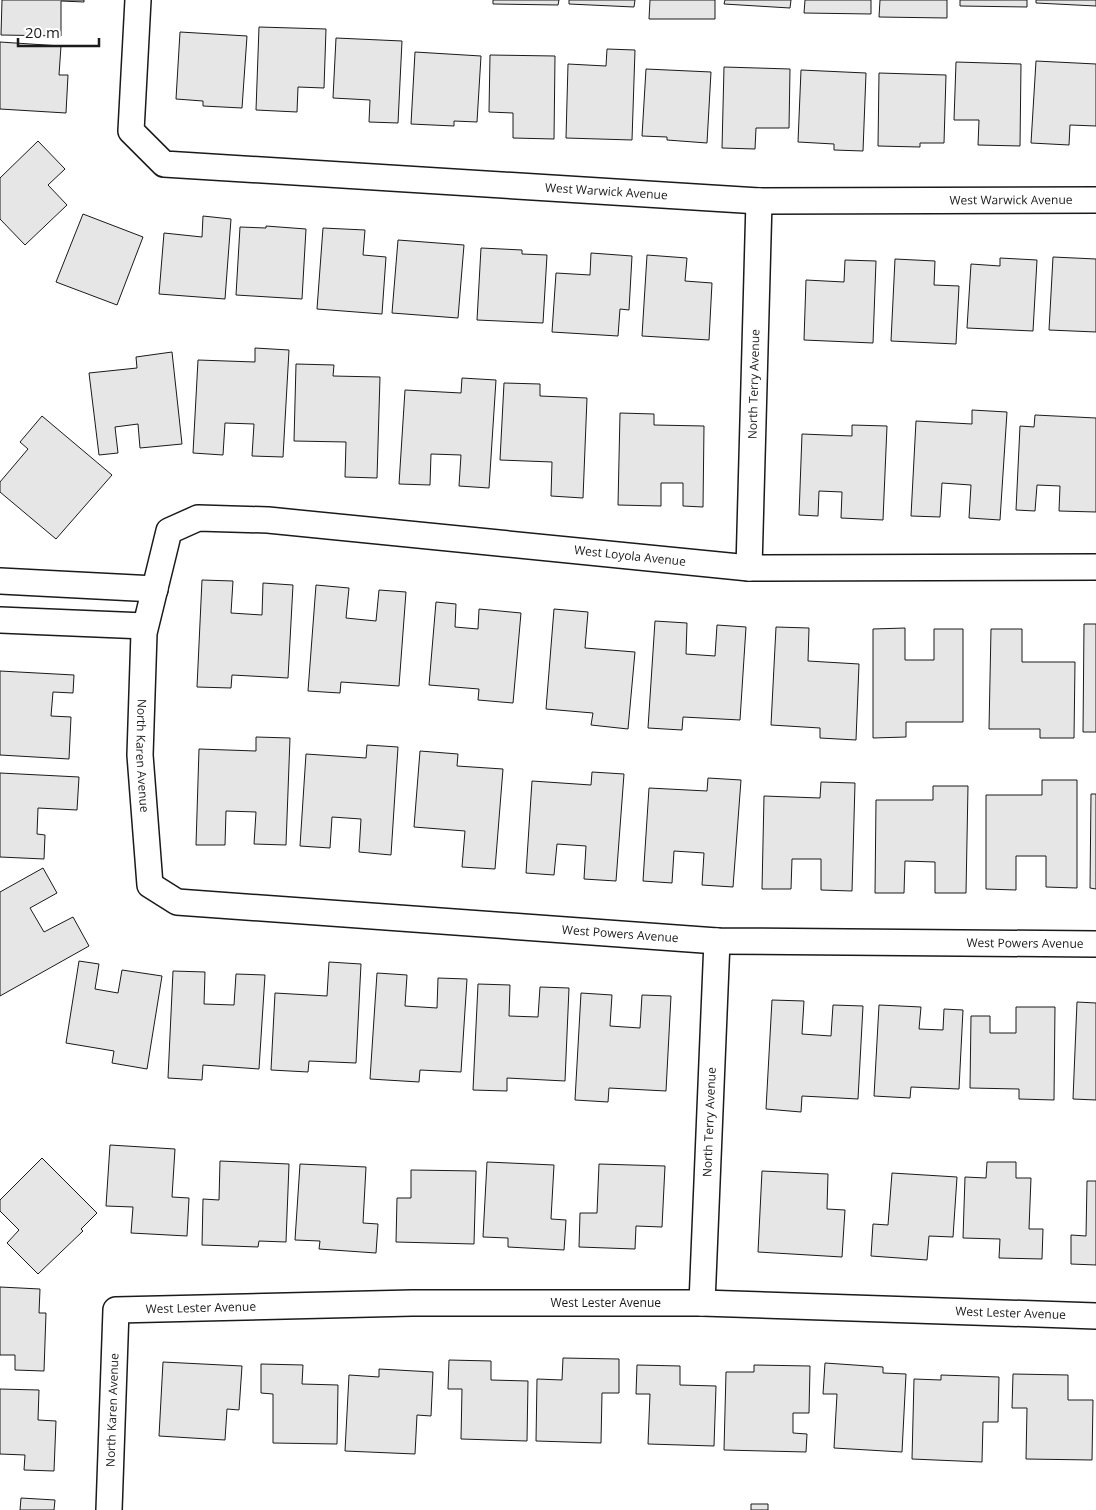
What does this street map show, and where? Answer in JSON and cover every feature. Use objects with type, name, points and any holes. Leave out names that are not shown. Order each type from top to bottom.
[{"type":"street","name":"West Warwick Avenue","points":[[138,0],[132,131],[164,164],[760,200],[1096,200]]},
{"type":"street","name":"North Terry Avenue","points":[[749,568],[760,200]]},
{"type":"street","name":"West Loyola Avenue","points":[[169,531],[198,518],[268,520],[749,568],[1096,567]]},
{"type":"street","name":"North Karen Avenue","points":[[150,885],[140,755],[145,626],[169,531]]},
{"type":"street","points":[[0,581],[154,589]]},
{"type":"street","points":[[0,620],[145,626]]},
{"type":"street","name":"West Powers Avenue","points":[[150,885],[177,902],[717,941],[1096,944]]},
{"type":"street","name":"North Terry Avenue","points":[[702,1303],[717,941]]},
{"type":"street","name":"West Lester Avenue","points":[[116,1310],[412,1302],[702,1303],[1096,1316]]},
{"type":"street","name":"North Karen Avenue","points":[[109,1510],[116,1310]]},
{"type":"building","points":[[2,0],[84,0],[84,2],[61,1],[61,36],[1,35]]},
{"type":"building","points":[[493,0],[559,0],[558,5],[493,4]]},
{"type":"building","points":[[569,0],[635,0],[634,7],[569,4]]},
{"type":"building","points":[[650,0],[715,0],[715,19],[649,19]]},
{"type":"building","points":[[725,0],[791,0],[790,8],[724,4]]},
{"type":"building","points":[[805,0],[871,0],[871,14],[804,13]]},
{"type":"building","points":[[880,0],[947,0],[947,18],[879,17]]},
{"type":"building","points":[[960,0],[1027,0],[1027,7],[960,6]]},
{"type":"building","points":[[1036,0],[1096,0],[1096,6],[1036,3]]},
{"type":"building","points":[[259,27],[326,29],[324,88],[298,87],[297,112],[256,110]]},
{"type":"building","points":[[180,32],[247,36],[242,108],[203,106],[203,101],[176,99]]},
{"type":"building","points":[[336,38],[402,41],[398,123],[369,122],[370,100],[333,98]]},
{"type":"building","points":[[0,42],[61,46],[59,75],[68,75],[66,113],[0,109]]},
{"type":"building","points":[[607,49],[635,50],[632,140],[566,138],[568,64],[606,66]]},
{"type":"building","points":[[415,52],[481,56],[477,122],[454,121],[454,126],[411,124]]},
{"type":"building","points":[[490,55],[555,56],[554,139],[513,138],[513,113],[489,112]]},
{"type":"building","points":[[1036,61],[1096,64],[1096,126],[1070,125],[1069,145],[1031,143]]},
{"type":"building","points":[[956,62],[1021,64],[1020,146],[978,145],[979,120],[954,120]]},
{"type":"building","points":[[724,67],[790,69],[789,128],[756,128],[755,149],[722,148]]},
{"type":"building","points":[[646,69],[711,72],[707,143],[667,140],[667,137],[642,136]]},
{"type":"building","points":[[801,70],[866,73],[863,151],[834,150],[834,144],[798,142]]},
{"type":"building","points":[[879,73],[946,75],[944,143],[920,143],[920,147],[878,146]]},
{"type":"building","points":[[38,141],[65,169],[48,185],[67,205],[25,245],[0,219],[0,178]]},
{"type":"building","points":[[83,214],[143,237],[117,305],[56,282]]},
{"type":"building","points":[[203,216],[231,219],[225,299],[159,294],[164,233],[202,237]]},
{"type":"building","points":[[266,226],[306,229],[302,299],[236,295],[240,227],[266,228]]},
{"type":"building","points":[[323,228],[365,230],[363,255],[386,257],[382,314],[317,309]]},
{"type":"building","points":[[398,240],[464,245],[458,318],[392,313]]},
{"type":"building","points":[[481,248],[522,250],[522,254],[547,255],[543,323],[477,320]]},
{"type":"building","points":[[591,253],[632,256],[629,310],[620,309],[618,336],[552,332],[556,273],[590,275]]},
{"type":"building","points":[[647,255],[687,258],[685,281],[712,283],[709,340],[642,336]]},
{"type":"building","points":[[1053,257],[1096,259],[1096,332],[1049,330]]},
{"type":"building","points":[[1000,258],[1037,260],[1033,331],[967,328],[971,264],[1000,266]]},
{"type":"building","points":[[895,259],[935,261],[934,285],[959,286],[956,344],[891,341]]},
{"type":"building","points":[[845,260],[876,261],[873,343],[804,340],[806,280],[844,282]]},
{"type":"building","points":[[255,348],[289,350],[283,457],[252,456],[254,424],[225,423],[223,455],[193,453],[198,360],[255,362]]},
{"type":"building","points":[[172,352],[182,444],[140,448],[138,424],[115,427],[118,453],[99,455],[89,373],[137,368],[136,357]]},
{"type":"building","points":[[296,364],[334,365],[333,376],[380,377],[377,478],[345,477],[346,442],[294,441]]},
{"type":"building","points":[[462,378],[496,380],[489,488],[459,486],[461,455],[431,454],[430,485],[399,484],[405,390],[461,393]]},
{"type":"building","points":[[504,383],[540,384],[540,396],[587,398],[583,498],[551,496],[552,462],[500,460]]},
{"type":"building","points":[[972,410],[1007,412],[1000,520],[969,518],[971,485],[942,483],[940,517],[911,516],[916,421],[972,424]]},
{"type":"building","points":[[620,413],[654,414],[654,425],[704,426],[703,507],[683,506],[683,483],[661,483],[661,506],[618,505]]},
{"type":"building","points":[[1035,415],[1096,418],[1096,512],[1059,511],[1060,486],[1037,485],[1035,511],[1016,510],[1020,426],[1034,427]]},
{"type":"building","points":[[42,416],[112,475],[56,539],[0,492],[0,482],[28,449],[20,442]]},
{"type":"building","points":[[852,425],[887,426],[883,520],[841,518],[842,492],[819,491],[818,516],[799,515],[802,434],[852,436]]},
{"type":"building","points":[[202,580],[233,581],[231,613],[262,615],[263,583],[293,585],[288,678],[232,675],[231,688],[197,687]]},
{"type":"building","points":[[316,585],[349,588],[346,618],[376,621],[379,590],[406,592],[399,686],[341,682],[340,693],[308,691]]},
{"type":"building","points":[[436,602],[456,604],[455,627],[478,629],[479,609],[521,613],[513,703],[478,700],[479,689],[429,685]]},
{"type":"building","points":[[554,609],[588,612],[585,648],[635,652],[628,729],[591,725],[593,713],[546,709]]},
{"type":"building","points":[[655,621],[687,623],[686,654],[715,656],[717,625],[746,627],[740,720],[683,717],[682,730],[648,728]]},
{"type":"building","points":[[1084,624],[1096,624],[1096,732],[1083,732]]},
{"type":"building","points":[[776,627],[809,628],[808,661],[859,664],[856,740],[820,738],[820,728],[771,725]]},
{"type":"building","points":[[905,628],[905,660],[934,660],[934,629],[963,629],[963,722],[906,722],[906,737],[873,738],[873,629]]},
{"type":"building","points":[[991,629],[1022,629],[1022,662],[1075,662],[1074,738],[1040,738],[1040,729],[989,729]]},
{"type":"building","points":[[0,671],[74,675],[73,693],[53,692],[51,716],[71,717],[69,759],[0,755]]},
{"type":"building","points":[[256,737],[290,738],[286,845],[254,844],[256,812],[226,811],[225,845],[196,845],[199,749],[256,751]]},
{"type":"building","points":[[367,745],[398,747],[391,855],[359,852],[361,819],[332,817],[330,848],[300,846],[306,754],[366,758]]},
{"type":"building","points":[[420,751],[458,754],[457,766],[503,769],[495,869],[462,867],[465,831],[414,827]]},
{"type":"building","points":[[592,772],[624,774],[616,881],[584,879],[586,846],[557,844],[554,875],[526,873],[532,781],[591,785]]},
{"type":"building","points":[[0,773],[79,777],[77,810],[38,808],[37,834],[45,835],[44,859],[0,857]]},
{"type":"building","points":[[708,778],[741,780],[733,887],[702,885],[704,853],[674,851],[672,883],[643,881],[649,788],[707,791]]},
{"type":"building","points":[[1042,780],[1077,780],[1077,888],[1046,887],[1046,856],[1016,856],[1016,890],[986,889],[986,795],[1042,795]]},
{"type":"building","points":[[821,782],[855,783],[852,891],[821,890],[821,859],[792,859],[791,889],[762,889],[764,796],[820,798]]},
{"type":"building","points":[[933,786],[968,786],[966,893],[935,893],[935,862],[905,861],[904,893],[875,893],[876,800],[933,800]]},
{"type":"building","points":[[1091,794],[1096,794],[1096,889],[1090,888]]},
{"type":"building","points":[[43,868],[57,893],[30,908],[44,932],[73,917],[89,946],[0,996],[0,892]]},
{"type":"building","points":[[79,961],[99,964],[95,989],[118,993],[122,970],[162,976],[147,1069],[112,1063],[114,1051],[66,1043]]},
{"type":"building","points":[[329,962],[361,964],[356,1063],[309,1061],[308,1072],[271,1070],[275,993],[327,996]]},
{"type":"building","points":[[173,971],[205,972],[204,1004],[234,1005],[236,974],[265,975],[259,1069],[203,1065],[202,1080],[168,1078]]},
{"type":"building","points":[[377,973],[407,975],[405,1006],[437,1008],[438,978],[467,979],[461,1072],[420,1070],[419,1082],[370,1079]]},
{"type":"building","points":[[478,984],[510,985],[509,1016],[538,1017],[540,987],[569,988],[565,1081],[507,1078],[507,1091],[473,1090]]},
{"type":"building","points":[[581,993],[612,995],[610,1026],[640,1028],[642,995],[671,996],[666,1091],[609,1088],[608,1102],[575,1100]]},
{"type":"building","points":[[772,1000],[804,1001],[802,1034],[831,1036],[833,1005],[863,1006],[858,1099],[802,1096],[801,1112],[766,1109]]},
{"type":"building","points":[[1077,1002],[1096,1003],[1096,1100],[1073,1099]]},
{"type":"building","points":[[879,1005],[921,1007],[919,1029],[943,1030],[944,1009],[963,1010],[959,1089],[911,1087],[910,1098],[874,1096]]},
{"type":"building","points":[[1016,1007],[1055,1007],[1054,1100],[1019,1099],[1019,1089],[970,1088],[971,1016],[990,1016],[990,1033],[1016,1033]]},
{"type":"building","points":[[110,1145],[175,1149],[172,1197],[189,1198],[187,1236],[131,1233],[133,1207],[106,1206]]},
{"type":"building","points":[[42,1158],[97,1213],[81,1229],[83,1231],[38,1274],[7,1243],[19,1230],[0,1211],[0,1200]]},
{"type":"building","points":[[220,1161],[289,1164],[286,1242],[259,1241],[258,1247],[202,1245],[203,1199],[219,1200]]},
{"type":"building","points":[[487,1162],[554,1165],[551,1219],[566,1220],[564,1250],[508,1247],[508,1238],[483,1237]]},
{"type":"building","points":[[987,1162],[1016,1162],[1016,1178],[1031,1178],[1029,1229],[1043,1229],[1042,1259],[999,1258],[1000,1239],[963,1238],[965,1177],[986,1178]]},
{"type":"building","points":[[300,1164],[366,1167],[363,1223],[378,1224],[376,1253],[319,1249],[320,1241],[295,1240]]},
{"type":"building","points":[[599,1164],[665,1166],[662,1227],[636,1226],[635,1249],[579,1247],[580,1213],[597,1213]]},
{"type":"building","points":[[411,1170],[476,1171],[474,1244],[396,1242],[397,1198],[411,1198]]},
{"type":"building","points":[[762,1171],[828,1174],[827,1209],[845,1210],[842,1257],[758,1252]]},
{"type":"building","points":[[892,1173],[957,1177],[953,1237],[929,1236],[927,1260],[871,1256],[873,1224],[888,1225]]},
{"type":"building","points":[[1087,1181],[1096,1181],[1096,1265],[1071,1264],[1071,1235],[1086,1236]]},
{"type":"building","points":[[0,1287],[40,1289],[39,1313],[46,1313],[44,1371],[15,1370],[15,1355],[0,1355]]},
{"type":"building","points":[[563,1358],[619,1359],[619,1393],[602,1393],[601,1443],[536,1441],[537,1379],[562,1380]]},
{"type":"building","points":[[449,1360],[491,1361],[491,1380],[528,1381],[527,1441],[461,1439],[462,1389],[448,1389]]},
{"type":"building","points":[[163,1362],[242,1366],[239,1410],[227,1409],[225,1440],[159,1436]]},
{"type":"building","points":[[825,1363],[883,1367],[883,1373],[906,1374],[902,1452],[834,1448],[837,1394],[823,1394]]},
{"type":"building","points":[[261,1364],[303,1365],[302,1384],[338,1385],[337,1444],[273,1443],[273,1394],[261,1393]]},
{"type":"building","points":[[637,1365],[680,1366],[680,1385],[716,1386],[714,1446],[648,1444],[650,1394],[636,1394]]},
{"type":"building","points":[[754,1365],[810,1366],[809,1413],[793,1413],[793,1433],[807,1434],[806,1452],[724,1450],[726,1372],[754,1372]]},
{"type":"building","points":[[379,1369],[433,1372],[431,1416],[417,1415],[415,1454],[345,1451],[349,1375],[379,1377]]},
{"type":"building","points":[[1013,1374],[1068,1375],[1068,1400],[1093,1400],[1092,1460],[1026,1459],[1027,1408],[1012,1408]]},
{"type":"building","points":[[941,1375],[999,1377],[998,1422],[983,1422],[982,1462],[912,1459],[914,1379],[941,1380]]},
{"type":"building","points":[[0,1389],[39,1390],[38,1420],[56,1421],[54,1471],[24,1470],[25,1455],[0,1454]]},
{"type":"building","points":[[21,1498],[55,1500],[54,1510],[20,1510]]},
{"type":"building","points":[[751,1504],[768,1504],[768,1510],[751,1510]]}]
